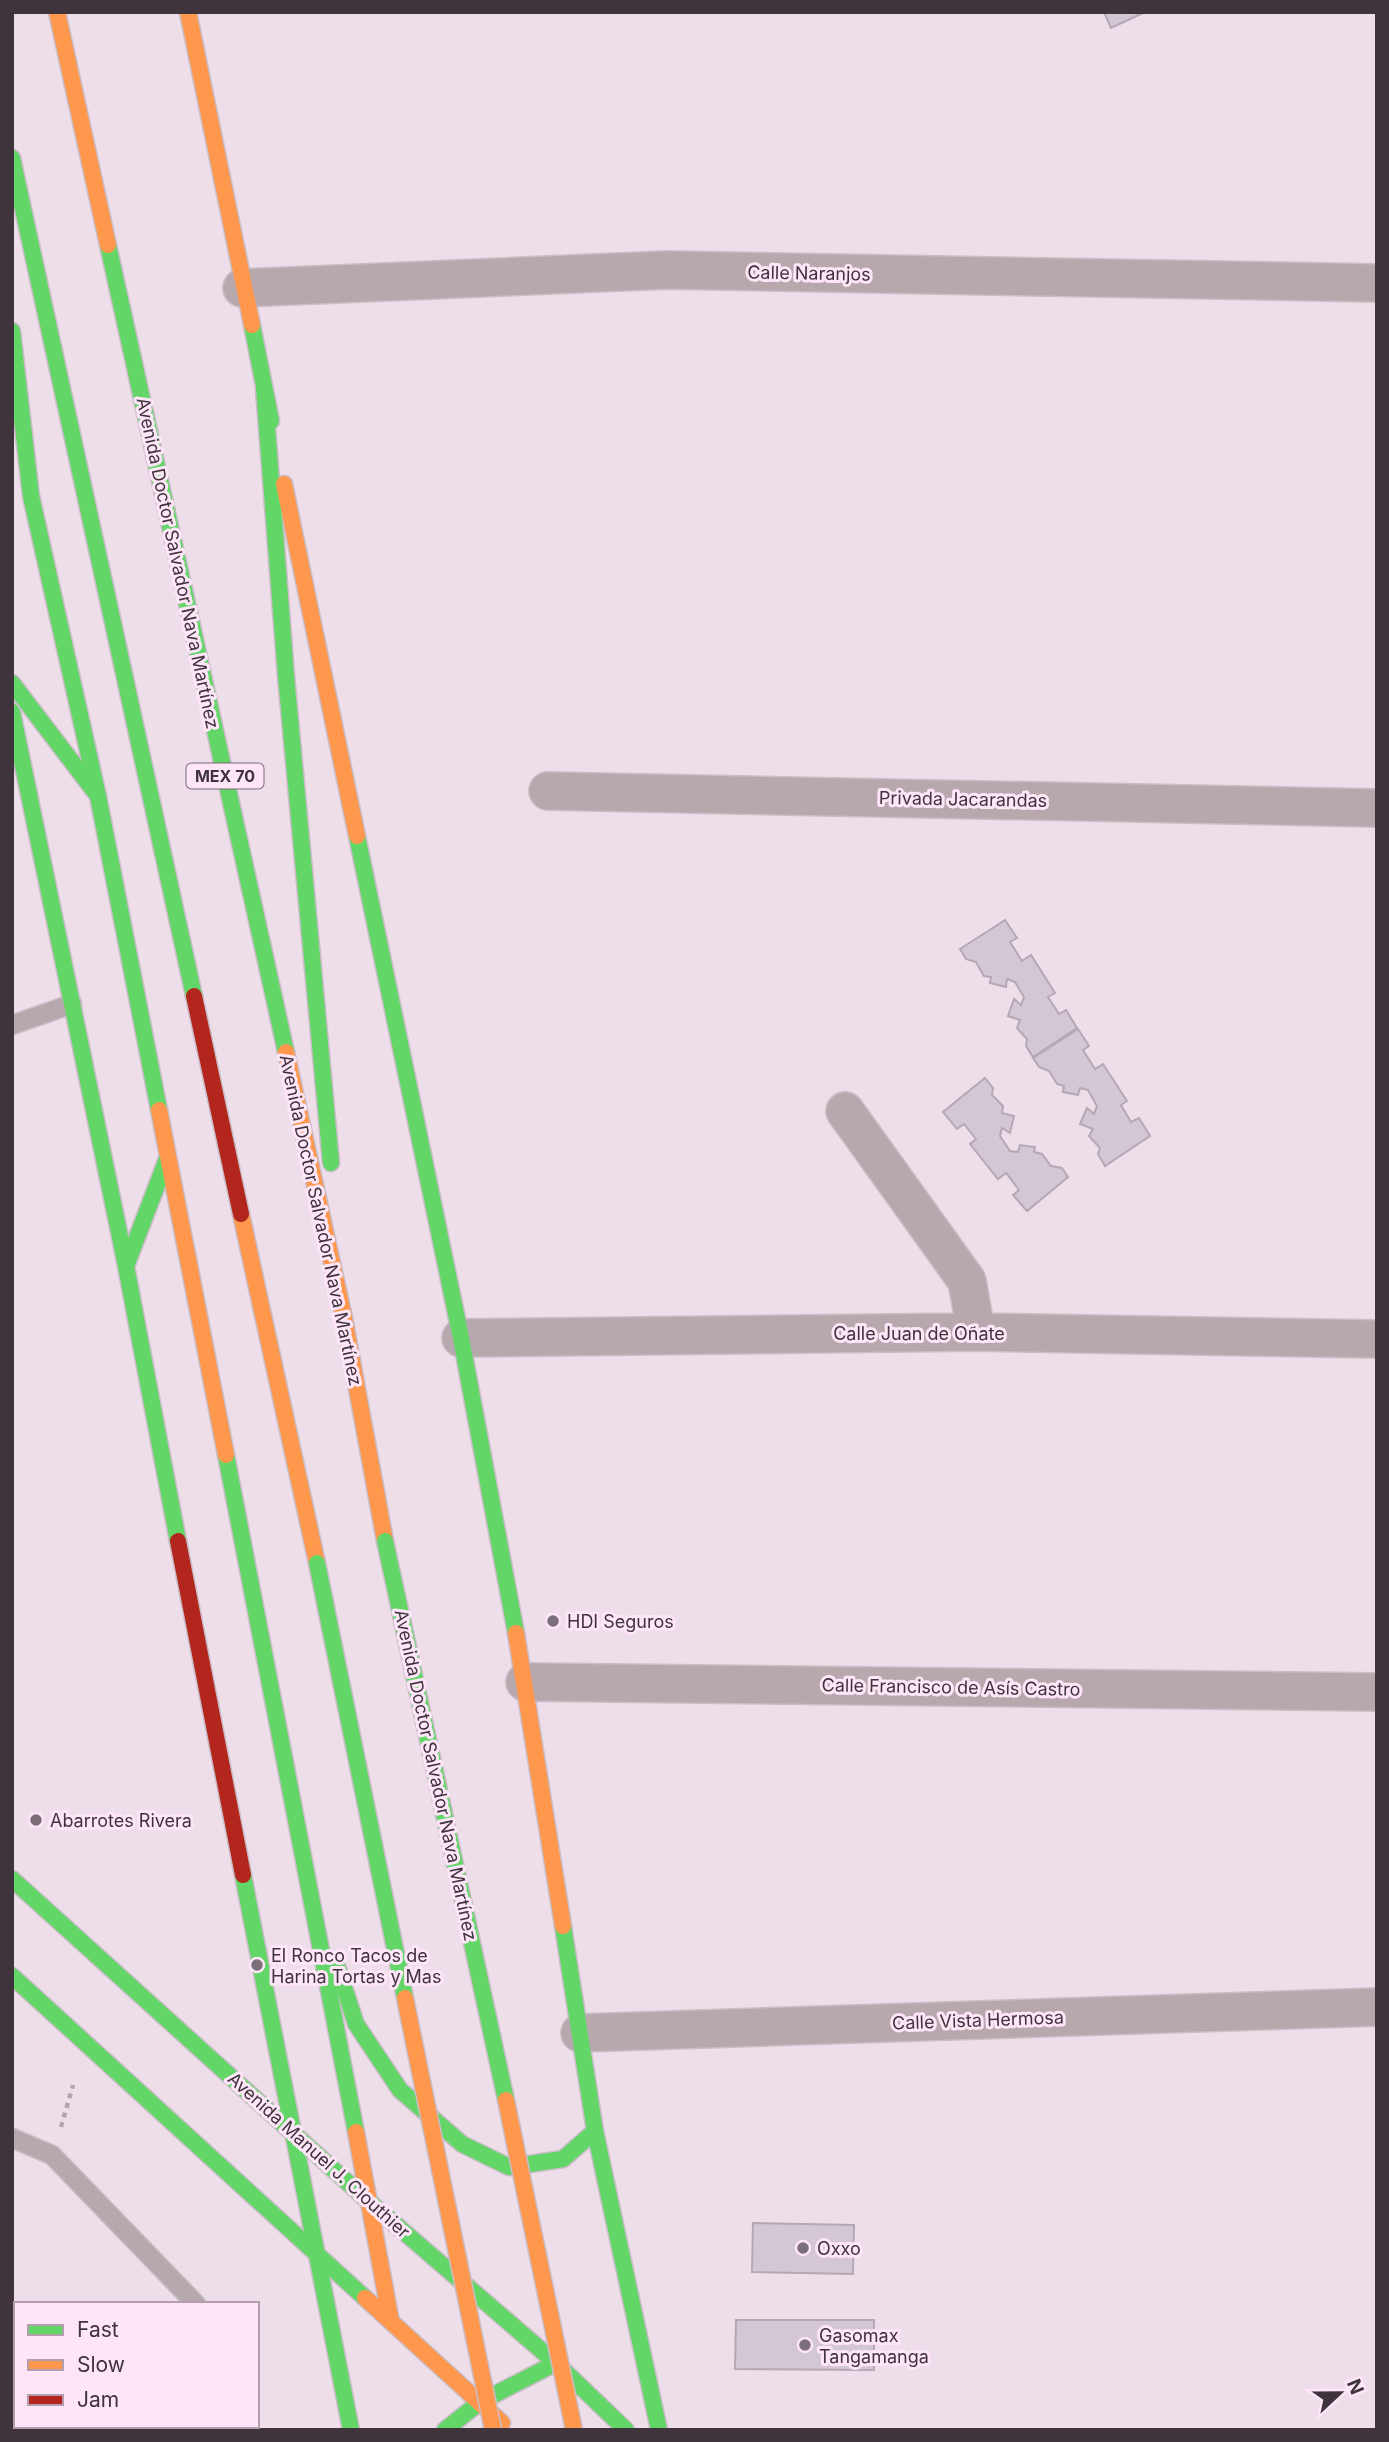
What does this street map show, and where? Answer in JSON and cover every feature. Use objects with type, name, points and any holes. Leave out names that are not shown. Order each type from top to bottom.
[{"type":"main road","name":"Avenida Doctor Salvador Nava Martínez","points":[[57,12],[344,1318],[385,1541],[482,1985],[574,2430]]},
{"type":"main road","points":[[188,12],[242,288],[461,1338],[525,1682],[596,2131],[659,2430]]},
{"type":"main road","points":[[12,158],[317,1563],[493,2430]]},
{"type":"main road","points":[[12,331],[32,496],[98,796],[308,1874],[391,2322]]},
{"type":"main road","points":[[264,388],[286,676],[344,1318]]},
{"type":"main road","points":[[12,683],[98,796]]},
{"type":"main road","points":[[12,712],[126,1266],[351,2430]]},
{"type":"main road","points":[[126,1266],[167,1158]]},
{"type":"main road","points":[[308,1874],[356,2024],[400,2090],[463,2144],[509,2167],[563,2159],[596,2131]]},
{"type":"main road","name":"Avenida Manuel J. Clouthier","points":[[12,1879],[367,2200],[556,2363],[626,2430]]},
{"type":"main road","points":[[12,1976],[509,2430]]},
{"type":"main road","points":[[445,2430],[480,2402],[556,2363]]},
{"type":"street","name":"Calle Naranjos","points":[[242,288],[667,270],[1377,284]]},
{"type":"street","name":"Privada Jacarandas","points":[[548,791],[1377,808]]},
{"type":"street","points":[[845,1111],[967,1281],[976,1332]]},
{"type":"street","name":"Calle Juan de Oñate","points":[[461,1338],[976,1332],[1377,1339]]},
{"type":"street","name":"Calle Francisco de Asís Castro","points":[[525,1682],[1377,1692]]},
{"type":"street","name":"Calle Vista Hermosa","points":[[580,2033],[1377,2007]]},
{"type":"lane","points":[[12,1025],[72,1004]]},
{"type":"lane","points":[[12,2138],[52,2155],[195,2302]]},
{"type":"path","points":[[52,2155],[85,2043]]},
{"type":"building","points":[[1104,12],[1145,12],[1111,28]]},
{"type":"building","points":[[1005,920],[1017,938],[1010,942],[1022,961],[1031,955],[1055,993],[1048,997],[1059,1014],[1066,1010],[1077,1028],[1033,1057],[1026,1046],[1027,1039],[1017,1028],[1020,1020],[1008,1016],[1014,999],[1021,1005],[1024,997],[1015,982],[1007,979],[1006,987],[990,983],[991,977],[984,976],[976,962],[966,959],[960,949]]},
{"type":"building","points":[[1078,1029],[1089,1046],[1083,1050],[1095,1069],[1103,1064],[1127,1101],[1121,1105],[1131,1122],[1139,1118],[1150,1136],[1105,1166],[1098,1154],[1100,1148],[1089,1136],[1093,1129],[1080,1124],[1087,1108],[1094,1114],[1097,1106],[1088,1090],[1080,1088],[1078,1095],[1063,1092],[1064,1086],[1057,1084],[1049,1071],[1039,1067],[1033,1058]]},
{"type":"building","points":[[985,1078],[993,1088],[992,1095],[1003,1106],[1002,1113],[1014,1116],[1010,1133],[1002,1128],[1000,1136],[1010,1151],[1018,1152],[1020,1145],[1035,1147],[1034,1152],[1042,1154],[1051,1166],[1062,1168],[1068,1177],[1027,1211],[1013,1195],[1019,1190],[1006,1173],[998,1179],[970,1144],[976,1139],[964,1124],[957,1129],[943,1112]]},
{"type":"building","name":"Oxxo","points":[[753,2223],[854,2225],[853,2274],[752,2272]]},
{"type":"building","name":"Gasomax Tangamanga","points":[[736,2320],[874,2320],[874,2370],[735,2369]]},
{"type":"traffic: fast","points":[[12,158],[194,996]]},
{"type":"traffic: fast","points":[[108,245],[286,1052]]},
{"type":"traffic: fast","points":[[252,325],[271,421]]},
{"type":"traffic: fast","points":[[12,331],[31,496],[98,796],[159,1110]]},
{"type":"traffic: fast","points":[[264,388],[286,676],[331,1163]]},
{"type":"traffic: fast","points":[[12,683],[98,796]]},
{"type":"traffic: fast","points":[[12,712],[126,1266],[178,1541]]},
{"type":"traffic: fast","points":[[357,836],[461,1338],[516,1633]]},
{"type":"traffic: fast","points":[[126,1266],[167,1159]]},
{"type":"traffic: fast","points":[[226,1455],[356,2132]]},
{"type":"traffic: fast","points":[[385,1541],[506,2100]]},
{"type":"traffic: fast","points":[[317,1563],[405,1998]]},
{"type":"traffic: fast","points":[[243,1875],[351,2430]]},
{"type":"traffic: fast","points":[[12,1879],[367,2200],[556,2363],[626,2430]]},
{"type":"traffic: fast","points":[[563,1926],[595,2131],[659,2430]]},
{"type":"traffic: fast","points":[[338,1969],[356,2024],[400,2090],[462,2144],[509,2167],[563,2159],[595,2131]]},
{"type":"traffic: fast","points":[[12,1976],[365,2298]]},
{"type":"traffic: fast","points":[[445,2430],[480,2402],[556,2363]]},
{"type":"traffic: slow","points":[[57,12],[108,245]]},
{"type":"traffic: slow","points":[[188,12],[252,325]]},
{"type":"traffic: slow","points":[[284,484],[357,836]]},
{"type":"traffic: slow","points":[[286,1052],[344,1318],[385,1541]]},
{"type":"traffic: slow","points":[[159,1110],[226,1455]]},
{"type":"traffic: slow","points":[[241,1214],[317,1563]]},
{"type":"traffic: slow","points":[[516,1633],[563,1926]]},
{"type":"traffic: slow","points":[[405,1998],[493,2430]]},
{"type":"traffic: slow","points":[[506,2100],[574,2430]]},
{"type":"traffic: slow","points":[[356,2132],[391,2322]]},
{"type":"traffic: slow","points":[[365,2298],[502,2423]]},
{"type":"traffic: jam","points":[[194,996],[241,1214]]},
{"type":"traffic: jam","points":[[178,1541],[243,1875]]},
{"type":"place","name":"HDI Seguros","points":[[553,1621]]},
{"type":"place","name":"Abarrotes Rivera","points":[[36,1820]]},
{"type":"place","name":"El Ronco Tacos de Harina Tortas y Mas","points":[[257,1965]]},
{"type":"place","name":"Oxxo","points":[[803,2248]]},
{"type":"place","name":"Gasomax Tangamanga","points":[[805,2345]]}]
